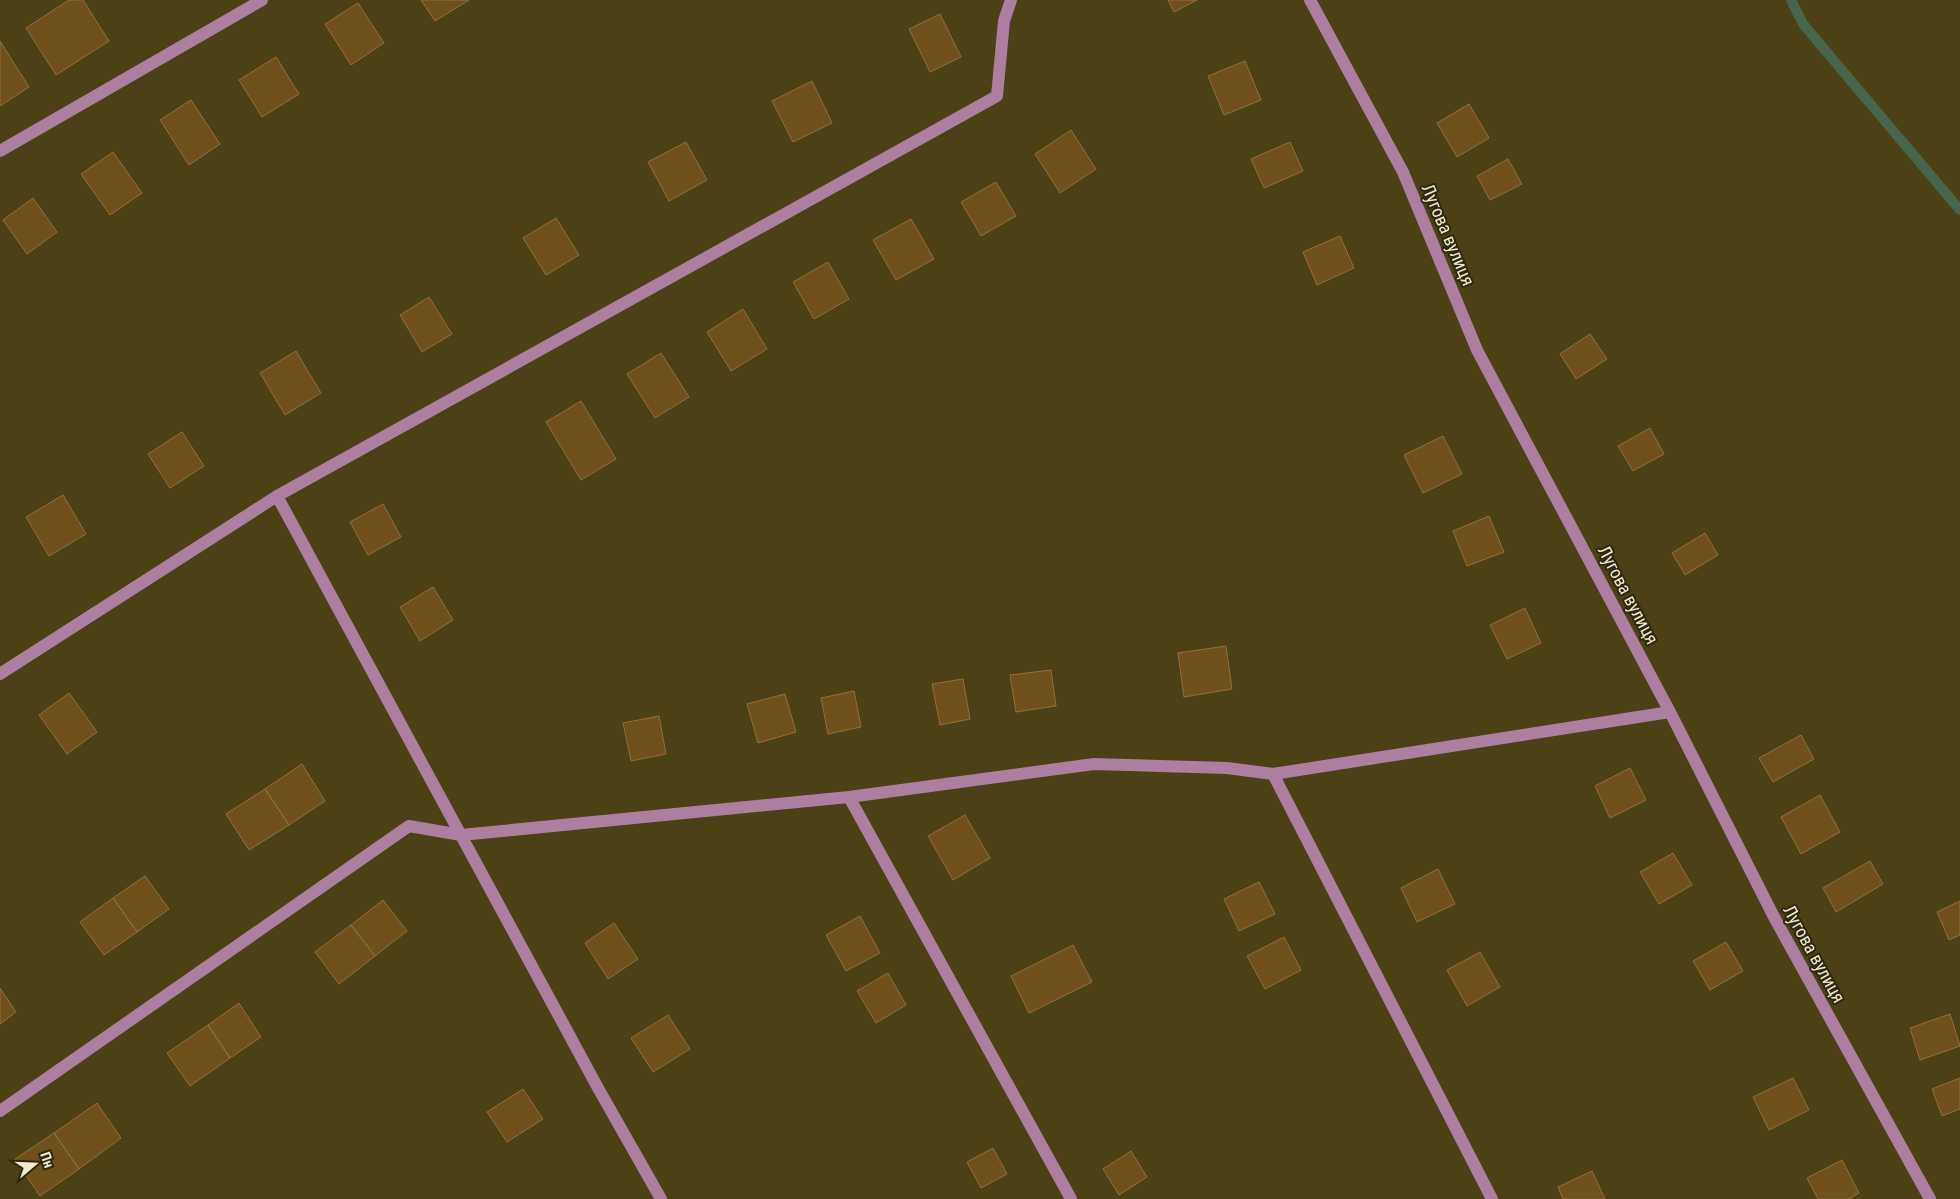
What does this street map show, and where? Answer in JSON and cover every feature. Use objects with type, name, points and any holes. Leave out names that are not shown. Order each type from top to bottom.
[{"type":"street","points":[[0,152],[262,0]]},
{"type":"street","points":[[0,674],[277,496],[997,96],[1004,21],[1011,0]]},
{"type":"street","name":"Лугова вулиця","points":[[1310,0],[1403,172],[1477,350],[1670,712],[1774,917],[1930,1199]]},
{"type":"street","points":[[277,496],[598,1088],[661,1199]]},
{"type":"street","points":[[0,1111],[409,826],[461,835],[849,797],[1094,764],[1227,768],[1272,774],[1670,712]]},
{"type":"street","points":[[1272,774],[1492,1199]]},
{"type":"street","points":[[849,797],[1071,1199]]},
{"type":"building","points":[[69,0],[83,0],[109,41],[56,75],[26,28]]},
{"type":"building","points":[[421,0],[469,0],[435,21]]},
{"type":"building","points":[[1168,0],[1197,0],[1174,12]]},
{"type":"building","points":[[358,3],[384,43],[351,65],[325,24]]},
{"type":"building","points":[[940,14],[961,57],[930,72],[909,29]]},
{"type":"building","points":[[0,41],[29,87],[0,106]]},
{"type":"building","points":[[276,57],[299,94],[262,117],[239,80]]},
{"type":"building","points":[[1245,61],[1261,100],[1224,115],[1208,76]]},
{"type":"building","points":[[812,81],[832,123],[793,142],[772,101]]},
{"type":"building","points":[[191,100],[220,144],[189,165],[160,120]]},
{"type":"building","points":[[1469,104],[1489,138],[1457,157],[1437,123]]},
{"type":"building","points":[[1071,130],[1096,169],[1060,193],[1035,154]]},
{"type":"building","points":[[686,142],[707,180],[669,201],[648,162]]},
{"type":"building","points":[[1290,142],[1303,171],[1264,188],[1251,159]]},
{"type":"building","points":[[113,152],[142,193],[110,215],[81,174]]},
{"type":"building","points":[[1508,159],[1522,184],[1490,200],[1477,176]]},
{"type":"building","points":[[996,182],[1016,216],[981,236],[961,202]]},
{"type":"building","points":[[33,198],[57,232],[27,254],[3,220]]},
{"type":"building","points":[[556,218],[579,255],[546,275],[523,238]]},
{"type":"building","points":[[911,219],[934,259],[896,280],[873,240]]},
{"type":"building","points":[[1340,236],[1354,268],[1317,285],[1303,252]]},
{"type":"building","points":[[828,262],[849,299],[814,319],[793,282]]},
{"type":"building","points":[[429,297],[452,334],[422,352],[400,315]]},
{"type":"building","points":[[743,309],[767,349],[731,371],[707,332]]},
{"type":"building","points":[[1590,334],[1607,359],[1576,379],[1560,354]]},
{"type":"building","points":[[296,351],[321,393],[285,415],[260,373]]},
{"type":"building","points":[[661,353],[689,397],[655,418],[627,374]]},
{"type":"building","points":[[581,401],[616,459],[581,480],[546,422]]},
{"type":"building","points":[[1650,428],[1664,454],[1633,471],[1618,446]]},
{"type":"building","points":[[182,432],[204,466],[170,488],[148,454]]},
{"type":"building","points":[[1443,436],[1462,474],[1423,493],[1404,455]]},
{"type":"building","points":[[63,495],[86,534],[49,556],[26,517]]},
{"type":"building","points":[[383,504],[401,537],[368,555],[350,522]]},
{"type":"building","points":[[1489,516],[1504,552],[1467,566],[1453,531]]},
{"type":"building","points":[[1705,533],[1718,555],[1685,575],[1672,553]]},
{"type":"building","points":[[433,587],[453,620],[420,641],[400,607]]},
{"type":"building","points":[[1525,608],[1541,643],[1507,659],[1490,625]]},
{"type":"building","points":[[1226,646],[1232,689],[1184,697],[1178,653]]},
{"type":"building","points":[[1051,670],[1056,706],[1016,712],[1010,675]]},
{"type":"building","points":[[963,679],[970,719],[940,725],[932,684]]},
{"type":"building","points":[[854,691],[861,727],[828,734],[821,698]]},
{"type":"building","points":[[69,693],[97,732],[67,754],[39,715]]},
{"type":"building","points":[[785,694],[796,732],[758,743],[747,704]]},
{"type":"building","points":[[659,716],[666,754],[631,761],[623,723]]},
{"type":"building","points":[[1801,735],[1814,759],[1773,782],[1759,758]]},
{"type":"building","points":[[302,764],[325,801],[289,825],[265,789]]},
{"type":"building","points":[[1630,768],[1646,800],[1610,818],[1595,786]]},
{"type":"building","points":[[265,789],[289,825],[249,850],[226,814]]},
{"type":"building","points":[[1820,795],[1840,832],[1801,854],[1781,817]]},
{"type":"building","points":[[965,815],[990,858],[953,880],[928,836]]},
{"type":"building","points":[[1673,853],[1692,885],[1659,904],[1640,872]]},
{"type":"building","points":[[1870,861],[1883,884],[1836,912],[1823,888]]},
{"type":"building","points":[[1438,869],[1455,904],[1417,922],[1401,888]]},
{"type":"building","points":[[145,876],[169,909],[137,932],[113,898]]},
{"type":"building","points":[[1259,882],[1275,914],[1239,931],[1224,899]]},
{"type":"building","points":[[113,898],[137,932],[104,955],[80,922]]},
{"type":"building","points":[[383,900],[407,931],[375,956],[351,925]]},
{"type":"building","points":[[1960,901],[1960,935],[1949,940],[1937,912]]},
{"type":"building","points":[[860,916],[880,953],[846,971],[826,935]]},
{"type":"building","points":[[614,923],[638,959],[608,979],[585,943]]},
{"type":"building","points":[[351,925],[375,956],[339,984],[315,952]]},
{"type":"building","points":[[1284,937],[1301,970],[1265,989],[1247,956]]},
{"type":"building","points":[[1726,942],[1743,971],[1710,990],[1693,961]]},
{"type":"building","points":[[1073,945],[1092,982],[1029,1013],[1011,976]]},
{"type":"building","points":[[1480,952],[1500,987],[1467,1006],[1447,970]]},
{"type":"building","points":[[888,973],[906,1005],[876,1023],[857,991]]},
{"type":"building","points":[[0,988],[16,1012],[0,1024]]},
{"type":"building","points":[[239,1003],[261,1037],[230,1058],[208,1025]]},
{"type":"building","points":[[1950,1014],[1960,1046],[1920,1060],[1910,1028]]},
{"type":"building","points":[[668,1015],[690,1049],[653,1072],[631,1038]]},
{"type":"building","points":[[208,1025],[230,1058],[190,1086],[167,1053]]},
{"type":"building","points":[[1793,1078],[1809,1110],[1769,1130],[1753,1097]]},
{"type":"building","points":[[1960,1078],[1960,1109],[1942,1116],[1932,1089]]},
{"type":"building","points":[[523,1089],[543,1119],[507,1142],[487,1112]]},
{"type":"building","points":[[97,1103],[121,1138],[79,1169],[54,1133]]},
{"type":"building","points":[[54,1133],[79,1169],[40,1196],[15,1159]]},
{"type":"building","points":[[993,1148],[1007,1174],[981,1188],[967,1162]]},
{"type":"building","points":[[1131,1151],[1147,1177],[1119,1195],[1103,1169]]},
{"type":"building","points":[[1842,1160],[1859,1193],[1849,1199],[1818,1199],[1807,1178]]},
{"type":"building","points":[[1592,1171],[1605,1199],[1563,1199],[1558,1187]]},
{"type":"waterway","points":[[1791,0],[1803,24],[1960,210]]}]
